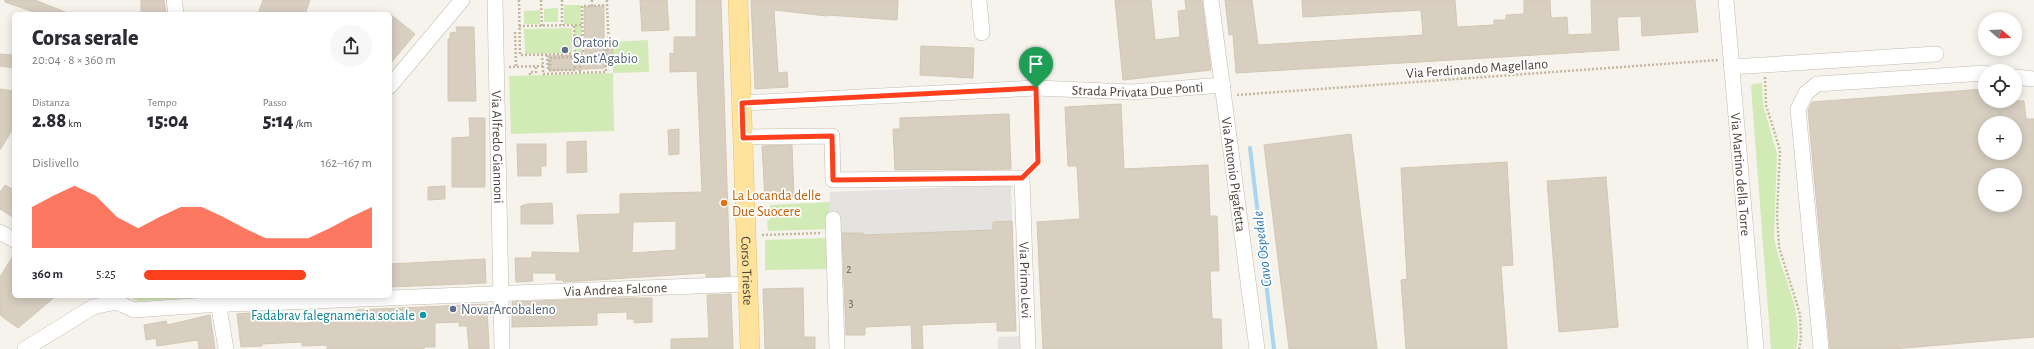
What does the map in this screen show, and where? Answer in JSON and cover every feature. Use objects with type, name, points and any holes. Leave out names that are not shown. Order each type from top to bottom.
[{"type":"main road","name":"Corso Trieste","points":[[738,0],[750,349]]},
{"type":"street","points":[[174,0],[176,12]]},
{"type":"street","points":[[392,84],[462,0]]},
{"type":"street","name":"Via Alfredo Giannoni","points":[[495,0],[502,349]]},
{"type":"street","points":[[979,0],[982,33]]},
{"type":"street","name":"Via Antonio Pigafetta","points":[[1211,0],[1257,349]]},
{"type":"street","name":"Via Martino della Torre","points":[[1726,0],[1756,349]]},
{"type":"street","points":[[1731,63],[1765,65],[1936,54]]},
{"type":"street","points":[[1821,349],[1798,109],[1806,93],[1817,84],[1978,73]]},
{"type":"street","points":[[2022,77],[2034,79]]},
{"type":"street","name":"Strada Privata Due Ponti","points":[[742,103],[1036,88],[1132,92],[1223,91]]},
{"type":"street","points":[[743,138],[832,136],[833,180],[1022,178]]},
{"type":"street","name":"Via Primo Levi","points":[[1022,178],[1028,349]]},
{"type":"street","points":[[833,226],[837,349]]},
{"type":"street","points":[[0,232],[12,239]]},
{"type":"street","name":"Via Andrea Falcone","points":[[392,296],[500,294],[748,284]]},
{"type":"street","name":"Via Andrea Falcone","points":[[111,299],[134,310],[217,300],[311,298]]},
{"type":"street","points":[[25,349],[93,307],[111,299]]},
{"type":"street","points":[[217,300],[226,349]]},
{"type":"path","points":[[518,0],[520,55],[580,54]]},
{"type":"path","points":[[541,0],[542,26]]},
{"type":"path","points":[[562,0],[562,26]]},
{"type":"path","points":[[592,0],[592,6]]},
{"type":"path","points":[[542,55],[543,74],[606,72],[606,48],[609,49],[607,0]]},
{"type":"path","points":[[580,72],[580,54],[583,54],[582,6],[608,5]]},
{"type":"path","points":[[574,25],[575,69]]},
{"type":"path","points":[[519,26],[582,25]]},
{"type":"path","points":[[515,32],[516,67]]},
{"type":"path","points":[[508,33],[519,32]]},
{"type":"path","points":[[575,41],[582,41]]},
{"type":"path","points":[[547,55],[548,70],[549,69]]},
{"type":"path","points":[[549,69],[550,58],[574,57],[575,69]]},
{"type":"path","name":"Via Ferdinando Magellano","points":[[1223,91],[1731,63]]},
{"type":"path","points":[[1765,65],[1766,105],[1780,150],[1777,222],[1779,247],[1800,314],[1801,338],[1799,349]]},
{"type":"path","points":[[530,75],[530,72],[536,72],[536,66]]},
{"type":"path","points":[[509,67],[536,66],[549,69],[580,68]]},
{"type":"path","points":[[1022,178],[1038,162],[1036,88]]},
{"type":"path","points":[[760,235],[833,226]]},
{"type":"green space","points":[[564,5],[581,5],[582,54],[575,54],[574,24],[564,24]]},
{"type":"green space","points":[[558,8],[558,22],[544,22],[544,9]]},
{"type":"green space","points":[[540,10],[540,24],[524,24],[524,11]]},
{"type":"green space","points":[[572,28],[572,53],[525,54],[524,29]]},
{"type":"green space","points":[[648,40],[649,72],[613,73],[612,42]]},
{"type":"green space","points":[[613,73],[614,131],[511,134],[509,76]]},
{"type":"green space","points":[[1762,83],[1763,104],[1777,154],[1774,237],[1781,265],[1795,307],[1798,335],[1796,349],[1771,349],[1751,87],[1753,84]]},
{"type":"green space","points":[[830,202],[829,229],[768,231],[767,220],[770,220],[770,205]]},
{"type":"green space","points":[[828,238],[829,269],[765,270],[765,240]]},
{"type":"green space","points":[[132,298],[189,298],[138,301]]},
{"type":"shaded area","points":[[1011,185],[1012,221],[993,222],[993,230],[863,235],[863,233],[841,234],[830,227],[830,192]]},
{"type":"shaded area","points":[[1023,336],[1024,349],[998,349],[998,337]]},
{"type":"building","points":[[5,0],[35,0],[65,12],[34,12],[5,2]]},
{"type":"building","points":[[141,0],[164,0],[166,12],[141,12]]},
{"type":"building","points":[[263,0],[310,0],[306,12],[259,12]]},
{"type":"building","points":[[640,0],[667,0],[669,30],[642,31]]},
{"type":"building","points":[[696,0],[721,0],[730,276],[706,277],[706,273],[563,282],[563,280],[556,280],[556,273],[532,273],[533,281],[516,282],[515,258],[532,258],[532,252],[580,253],[577,215],[620,214],[620,194],[702,192],[697,71],[670,72],[670,53],[674,54],[674,37],[696,37]],"holes":[[[676,221],[676,250],[632,253],[633,222]]]},
{"type":"building","points":[[751,0],[898,0],[897,20],[827,16],[774,10],[778,73],[787,72],[788,87],[755,89]]},
{"type":"building","points":[[1115,0],[1151,0],[1155,40],[1180,37],[1178,11],[1186,10],[1185,0],[1202,0],[1211,70],[1123,80]]},
{"type":"building","points":[[1225,0],[1252,0],[1258,45],[1423,35],[1421,10],[1303,17],[1302,0],[1455,0],[1457,27],[1494,25],[1494,20],[1506,20],[1506,15],[1524,14],[1524,0],[1550,0],[1551,18],[1567,17],[1568,35],[1592,34],[1591,0],[1695,0],[1698,32],[1642,36],[1641,16],[1617,17],[1619,50],[1236,73],[1233,34],[1229,35]]},
{"type":"building","points":[[604,6],[604,50],[613,49],[613,65],[605,65],[605,68],[549,71],[548,56],[585,55],[584,7]]},
{"type":"building","points":[[392,16],[415,34],[392,62]]},
{"type":"building","points":[[456,27],[474,27],[476,101],[448,101],[448,39],[450,39],[450,33],[457,32]]},
{"type":"building","points":[[921,46],[974,48],[973,78],[920,75]]},
{"type":"building","points":[[0,54],[12,55],[12,68],[0,66]]},
{"type":"building","points":[[0,89],[12,91],[12,130],[0,150]]},
{"type":"building","points":[[1978,90],[1978,108],[2022,108],[2022,101],[2024,101],[2026,119],[2034,119],[2034,337],[1893,349],[1830,349],[1808,110],[1812,102]]},
{"type":"building","points":[[1121,104],[1124,169],[1208,165],[1210,216],[1217,216],[1219,271],[1210,271],[1212,319],[1221,319],[1222,349],[1043,349],[1037,222],[1080,219],[1077,166],[1068,166],[1065,107]]},
{"type":"building","points":[[1009,114],[1011,169],[895,170],[893,129],[900,129],[900,118]]},
{"type":"building","points":[[469,118],[485,118],[485,187],[452,187],[452,138],[470,137]]},
{"type":"building","points":[[679,129],[679,154],[669,155],[668,130]]},
{"type":"building","points":[[1351,134],[1377,349],[1289,349],[1264,145]]},
{"type":"building","points":[[586,141],[587,172],[567,173],[567,142]]},
{"type":"building","points":[[517,144],[546,144],[546,166],[541,166],[541,176],[518,176]]},
{"type":"building","points":[[792,145],[794,198],[765,200],[762,146]]},
{"type":"building","points":[[1507,162],[1513,265],[1501,266],[1507,349],[1406,349],[1401,280],[1407,279],[1401,168]]},
{"type":"building","points":[[1606,177],[1618,327],[1559,332],[1547,181]]},
{"type":"building","points":[[5,185],[12,189],[12,217],[0,209],[0,192]]},
{"type":"building","points":[[445,186],[445,199],[428,200],[428,187]]},
{"type":"building","points":[[552,203],[553,224],[521,224],[521,206],[528,204]]},
{"type":"building","points":[[1012,221],[1016,331],[997,331],[997,322],[922,325],[923,349],[912,349],[911,325],[865,327],[865,335],[846,335],[842,233],[863,233],[863,235],[993,230],[993,222]]},
{"type":"building","points":[[12,257],[12,298],[54,298],[18,328],[0,315],[0,277]]},
{"type":"building","points":[[485,259],[486,283],[392,287],[392,264]]},
{"type":"building","points":[[803,288],[804,337],[815,337],[815,349],[765,349],[763,289]]},
{"type":"building","points":[[731,294],[733,349],[671,349],[671,339],[709,338],[707,295]]},
{"type":"building","points":[[652,298],[652,322],[634,323],[634,319],[627,319],[627,312],[597,313],[597,325],[512,327],[512,302]]},
{"type":"building","points":[[487,304],[489,349],[469,349],[467,326],[459,326],[459,322],[435,323],[435,347],[424,347],[424,349],[327,349],[327,345],[302,346],[302,342],[262,344],[262,346],[241,347],[237,314],[263,312],[263,319],[293,319],[293,323],[308,323],[327,318],[357,317],[357,310]]},
{"type":"building","points":[[210,315],[215,349],[199,349],[198,340],[157,346],[156,338],[146,340],[144,325],[166,321],[167,325]]},
{"type":"waterway","name":"Cavo Ospedale","points":[[1250,148],[1274,349]]},
{"type":"place","name":"Oratorio Sant'Agabio","points":[[565,50]]},
{"type":"place","name":"La Locanda delle Due Suocere","points":[[724,203]]},
{"type":"place","name":"NovarArcobaleno","points":[[453,309]]},
{"type":"place","name":"Fadabrav falegnameria sociale","points":[[423,315]]},
{"type":"route","points":[[1036,88],[1038,162],[1022,178],[833,180],[832,136],[743,138],[742,103],[848,96],[1036,88]]}]
